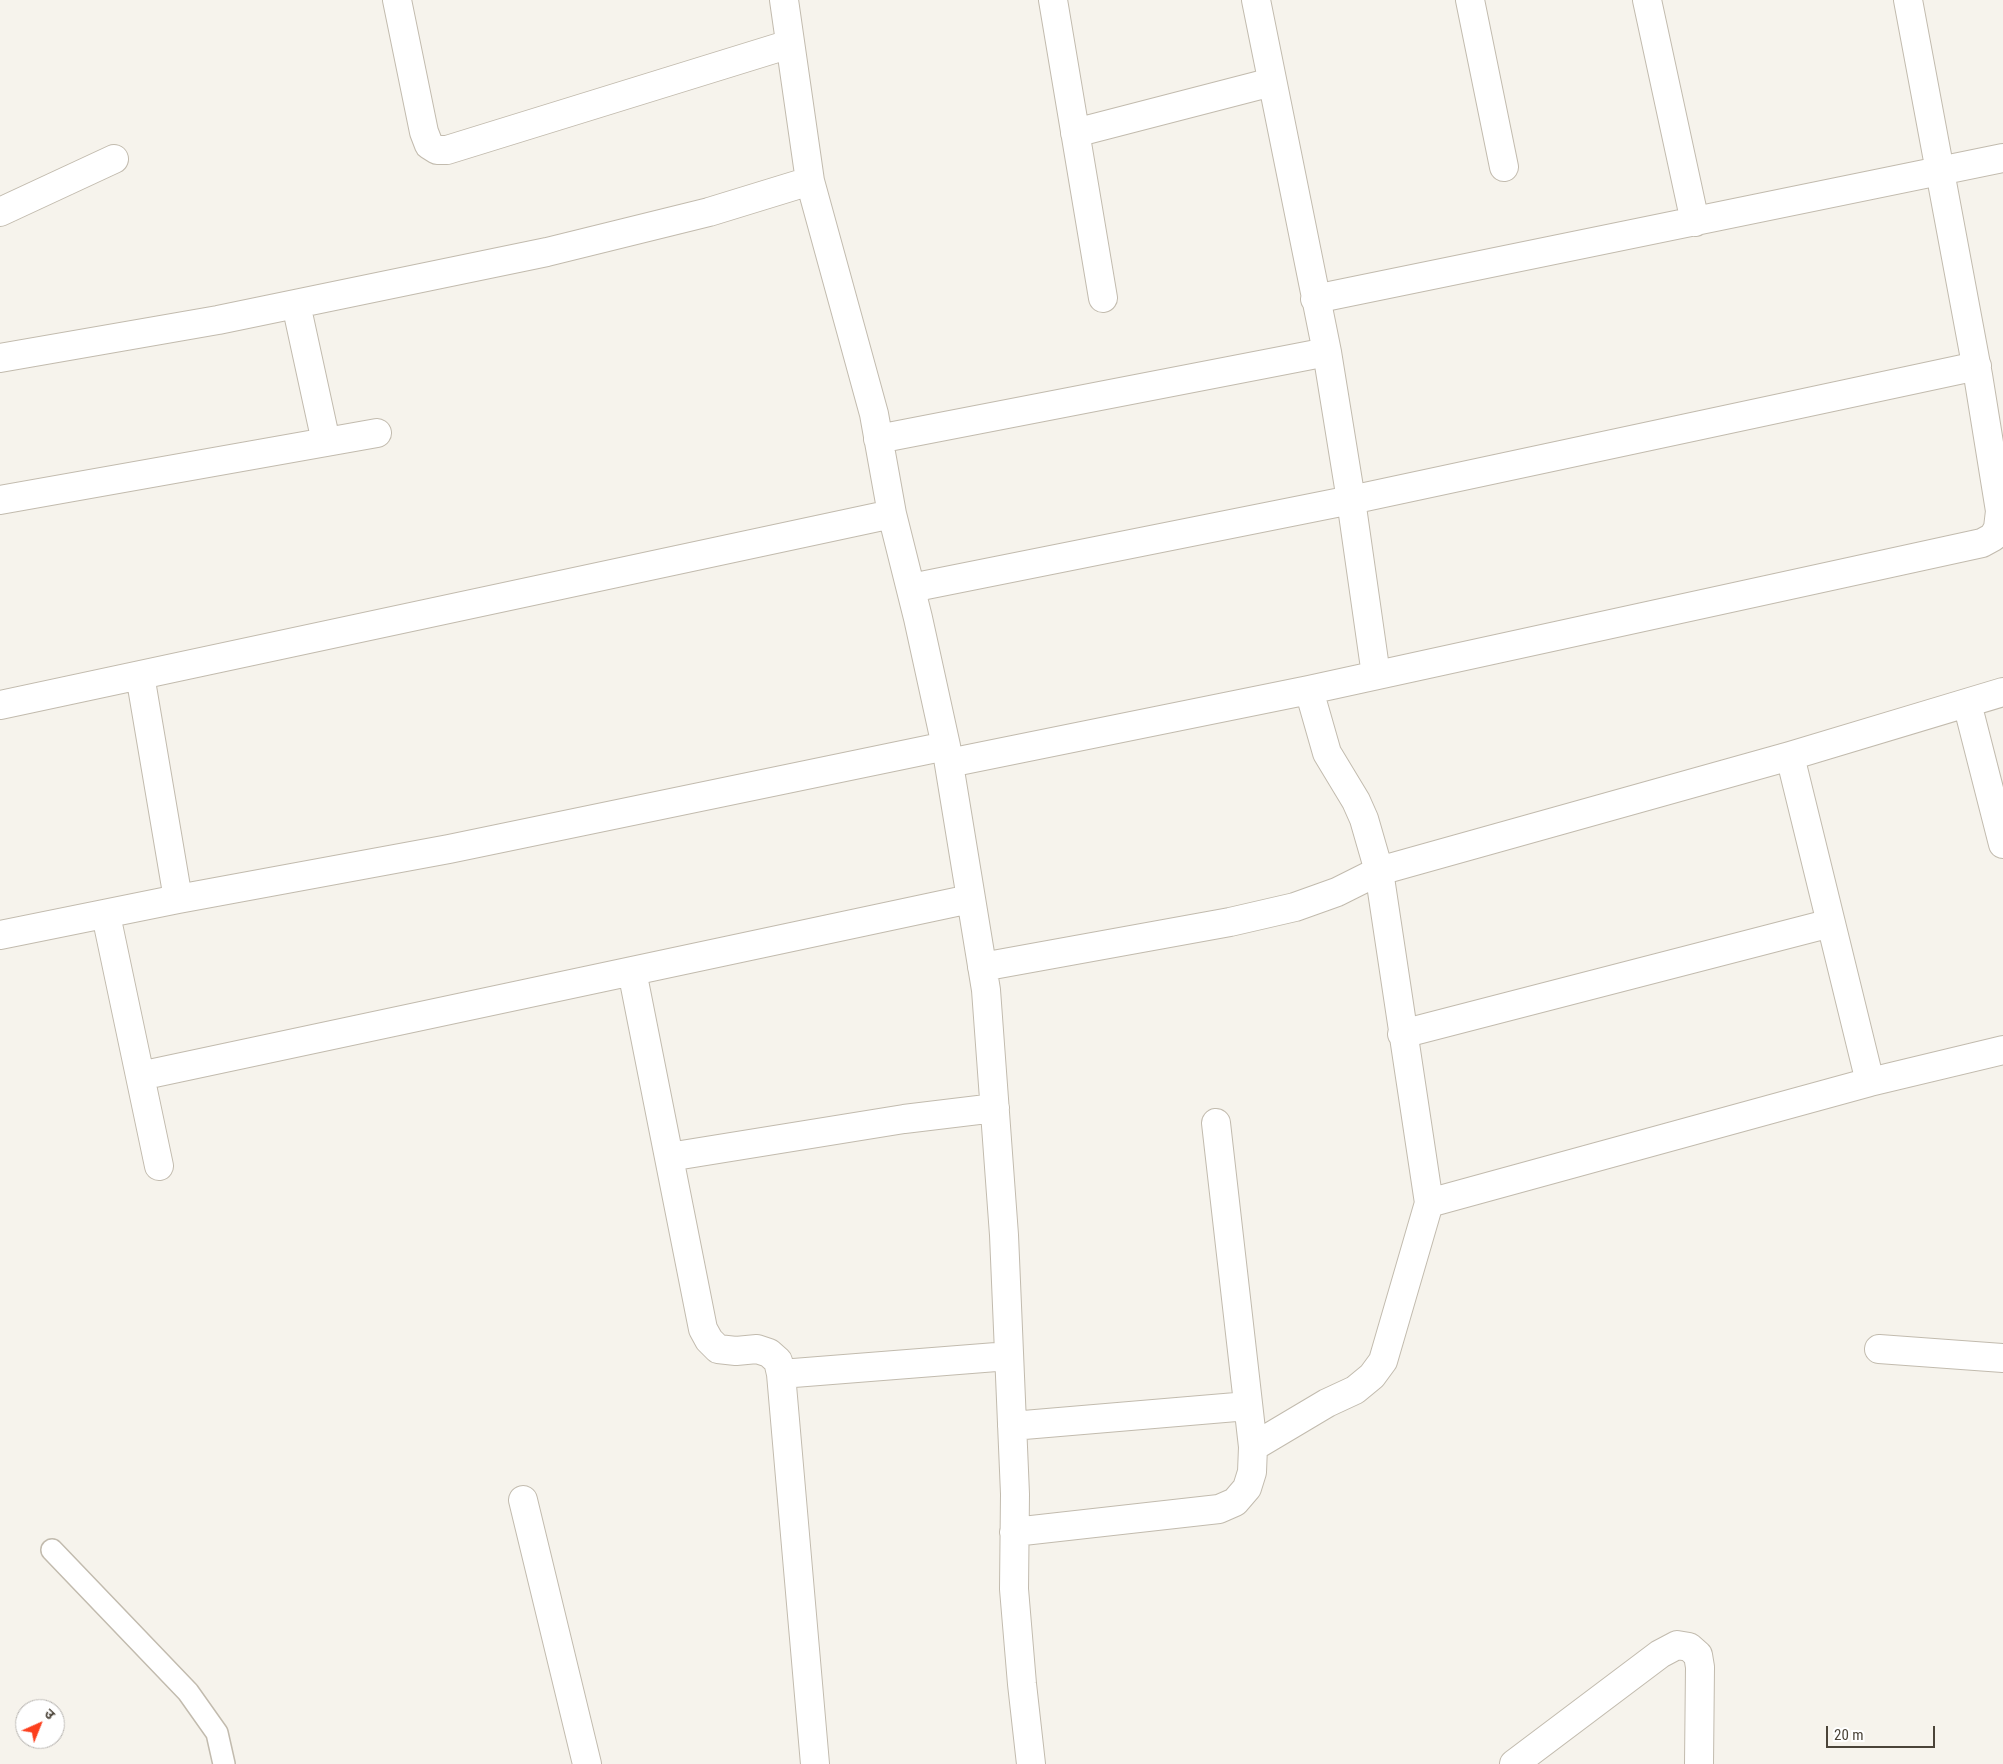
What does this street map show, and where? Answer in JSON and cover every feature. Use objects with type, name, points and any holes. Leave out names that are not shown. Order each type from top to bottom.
[{"type":"street","points":[[397,0],[424,132],[429,145],[437,150],[447,150],[790,44]]},
{"type":"street","points":[[784,0],[810,181],[874,414],[892,514],[911,588],[947,754],[986,990],[1004,1235],[1010,1356],[1014,1589],[1031,1764]]},
{"type":"street","points":[[1052,0],[1103,298]]},
{"type":"street","points":[[1256,0],[1327,352],[1351,500],[1376,675]]},
{"type":"street","points":[[1470,0],[1504,167]]},
{"type":"street","points":[[1647,0],[1695,222]]},
{"type":"street","points":[[0,935],[178,899],[947,754],[1309,690],[1982,543],[1993,537],[1998,528],[2000,511],[1976,366],[1908,0]]},
{"type":"street","points":[[1075,133],[1272,82]]},
{"type":"street","points":[[1315,299],[2003,158]]},
{"type":"street","points":[[0,212],[114,159]]},
{"type":"street","points":[[0,358],[218,320],[548,252],[709,212],[810,181]]},
{"type":"street","points":[[296,304],[326,442]]},
{"type":"street","points":[[878,439],[1327,352]]},
{"type":"street","points":[[911,588],[1351,500],[1976,366]]},
{"type":"street","points":[[0,500],[377,433]]},
{"type":"street","points":[[0,705],[892,514]]},
{"type":"street","points":[[140,675],[178,899]]},
{"type":"street","points":[[1253,1446],[1327,1403],[1354,1390],[1372,1376],[1383,1361],[1429,1204],[1379,871],[1364,819],[1356,800],[1327,753],[1309,690]]},
{"type":"street","points":[[982,967],[1230,922],[1295,907],[1337,892],[1379,871],[1790,756],[2003,692]]},
{"type":"street","points":[[1967,703],[2003,844]]},
{"type":"street","points":[[1790,756],[1870,1082]]},
{"type":"street","points":[[140,1076],[970,898]]},
{"type":"street","points":[[106,915],[158,1166]]},
{"type":"street","points":[[1402,1034],[1831,923]]},
{"type":"street","points":[[632,970],[703,1329],[708,1340],[718,1349],[736,1351],[757,1349],[769,1352],[778,1361],[781,1374],[815,1764]]},
{"type":"street","points":[[1429,1204],[1870,1082],[2003,1050]]},
{"type":"street","points":[[669,1157],[904,1119],[995,1108]]},
{"type":"street","points":[[1014,1532],[1219,1509],[1235,1502],[1247,1488],[1252,1472],[1253,1446],[1216,1123]]},
{"type":"street","points":[[1879,1349],[2003,1358]]},
{"type":"street","points":[[781,1374],[1010,1356]]},
{"type":"street","points":[[1012,1426],[1248,1406]]},
{"type":"street","points":[[522,1500],[586,1764]]},
{"type":"street","points":[[1514,1764],[1660,1654],[1677,1645],[1689,1647],[1698,1655],[1700,1667],[1699,1764]]},
{"type":"lane","points":[[52,1550],[188,1692],[217,1733],[224,1764]]}]
